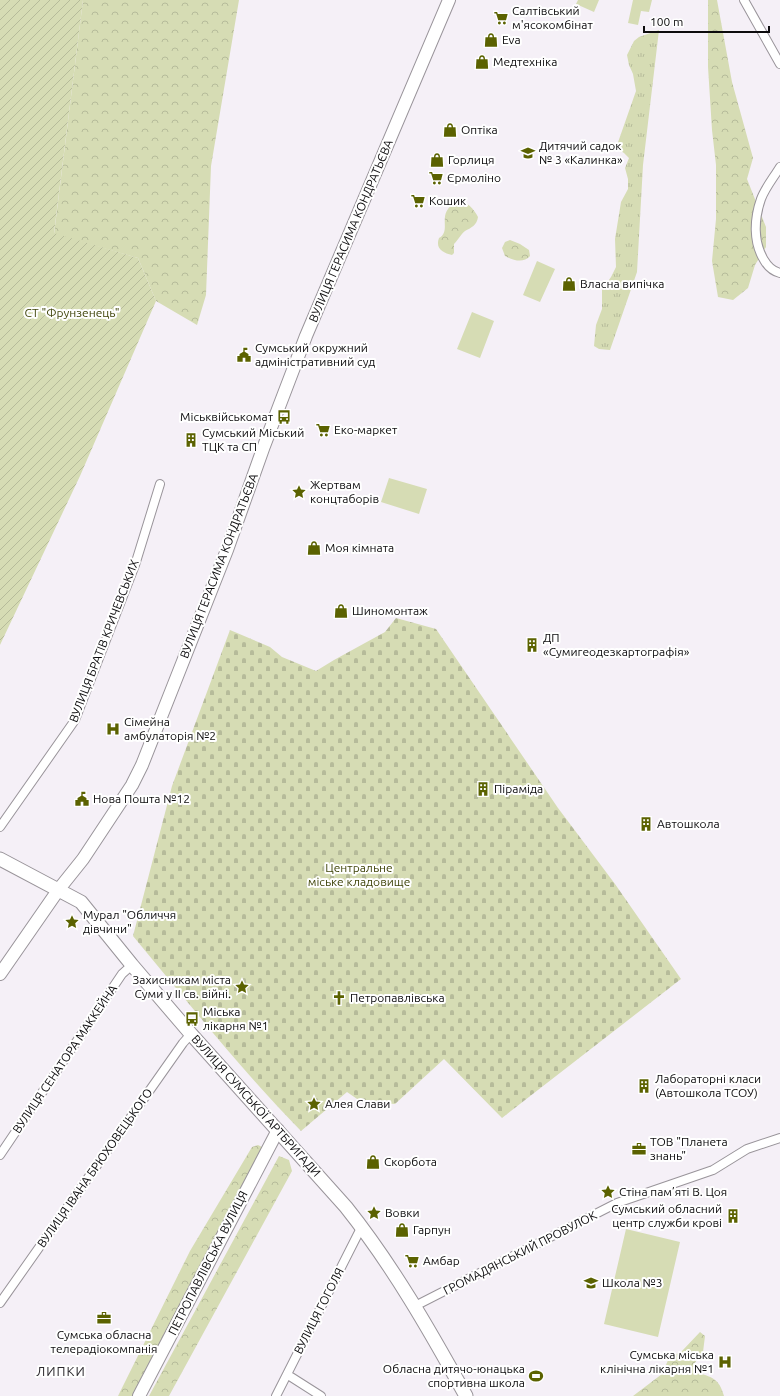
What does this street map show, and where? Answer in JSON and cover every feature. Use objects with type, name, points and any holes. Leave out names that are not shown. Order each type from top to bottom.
[{"type":"main road","name":"ВУЛИЦЯ ГЕРАСИМА КОНДРАТЬЄВА","points":[[0,974],[59,889],[83,859],[132,785],[142,765],[227,550],[264,446],[306,336],[449,0]]},
{"type":"main road","name":"ВУЛИЦЯ СУМСЬКОЇ АРТБРИГАДИ","points":[[0,859],[81,902],[191,1034],[346,1207],[362,1226],[415,1306],[466,1396]]},
{"type":"main road","name":"ПЕТРОПАВЛІВСЬКА ВУЛИЦЯ","points":[[139,1396],[278,1130]]},
{"type":"street","points":[[744,0],[780,64]]},
{"type":"street","points":[[780,167],[762,198],[757,217],[756,239],[761,254],[770,269],[780,273]]},
{"type":"street","name":"ВУЛИЦЯ БРАТІВ КРИЧЕВСЬКИХ","points":[[0,827],[75,720],[135,565],[160,484]]},
{"type":"street","name":"ВУЛИЦЯ СЕНАТОРА МАККЕЙНА","points":[[0,1155],[122,974],[132,965]]},
{"type":"street","name":"ВУЛИЦЯ ІВАНА БРЮХОВЕЦЬКОГО","points":[[0,1303],[183,1042],[191,1034]]},
{"type":"street","name":"ГРОМАДЯНСЬКИЙ ПРОВУЛОК","points":[[415,1306],[617,1203],[713,1170],[747,1149],[780,1138]]},
{"type":"street","name":"ВУЛИЦЯ ГОГОЛЯ","points":[[276,1396],[288,1375],[362,1226]]},
{"type":"street","points":[[288,1375],[321,1396]]},
{"type":"green space","name":"СТ \"Фрунзенець\"","points":[[0,0],[83,0],[54,233],[138,258],[156,301],[80,476],[0,645]]},
{"type":"green space","points":[[83,0],[239,0],[211,166],[206,295],[197,325],[156,301],[138,258],[54,234]]},
{"type":"green space","points":[[578,0],[599,0],[594,12],[576,4]]},
{"type":"green space","points":[[633,0],[652,0],[649,12],[641,11],[638,25],[628,23]]},
{"type":"green space","points":[[708,0],[717,0],[732,82],[753,158],[747,179],[766,227],[766,247],[755,265],[748,288],[733,300],[718,297],[712,261],[716,219],[716,165],[708,67]]},
{"type":"green space","points":[[659,30],[643,165],[637,272],[610,350],[599,349],[594,346],[596,325],[602,309],[602,290],[616,267],[615,239],[621,202],[628,189],[628,179],[625,168],[629,158],[616,148],[636,91],[633,74],[627,55],[634,41],[639,37]]},
{"type":"green space","points":[[458,201],[464,202],[470,206],[478,217],[475,224],[465,231],[454,244],[454,253],[452,255],[441,250],[438,242],[439,238],[443,235],[447,211]]},
{"type":"green space","points":[[510,240],[529,250],[530,256],[521,261],[505,256],[502,248],[505,242]]},
{"type":"green space","points":[[537,261],[555,269],[540,302],[523,295]]},
{"type":"green space","points":[[472,312],[494,321],[480,358],[457,349]]},
{"type":"green space","points":[[389,478],[427,489],[419,514],[381,502]]},
{"type":"green space","name":"Центральне міське кладовище","points":[[396,618],[436,629],[558,808],[615,884],[681,979],[502,1118],[444,1059],[395,1104],[360,1101],[347,1092],[301,1131],[236,1060],[133,936],[172,786],[230,630],[270,647],[282,657],[316,671],[385,632]]},
{"type":"green space","points":[[258,1145],[262,1147],[264,1151],[133,1396],[118,1396],[190,1251],[252,1147]]},
{"type":"green space","points":[[279,1156],[289,1160],[292,1171],[169,1396],[149,1396]]},
{"type":"green space","points":[[626,1229],[680,1242],[658,1337],[604,1324]]},
{"type":"green space","points":[[700,1332],[705,1336],[703,1352],[694,1364],[693,1368],[695,1372],[714,1379],[720,1385],[724,1396],[633,1396],[662,1374],[669,1358],[682,1351]]},
{"type":"place","name":"Салтівський м'ясокомбінат","points":[[501,18]]},
{"type":"place","name":"Eva","points":[[491,40]]},
{"type":"place","name":"Медтехніка","points":[[482,62]]},
{"type":"place","name":"Оптіка","points":[[450,130]]},
{"type":"place","name":"Дитячий садок № 3 «Калинка»","points":[[528,153]]},
{"type":"place","name":"Горлиця","points":[[437,160]]},
{"type":"place","name":"Єрмоліно","points":[[436,178]]},
{"type":"place","name":"Кошик","points":[[418,201]]},
{"type":"place","name":"Власна випічка","points":[[569,284]]},
{"type":"place","name":"Сумський окружний адміністративний суд","points":[[244,355]]},
{"type":"place","name":"Міськвійськомат","points":[[284,417]]},
{"type":"place","name":"Еко-маркет","points":[[323,430]]},
{"type":"place","name":"Сумський Міський ТЦК та СП","points":[[191,440]]},
{"type":"place","name":"Жертвам концтаборів","points":[[299,492]]},
{"type":"place","name":"Моя кімната","points":[[314,548]]},
{"type":"place","name":"Шиномонтаж","points":[[341,611]]},
{"type":"place","name":"ДП «Сумигеодезкартографія»","points":[[532,645]]},
{"type":"place","name":"Сімейна амбулаторія №2","points":[[113,729]]},
{"type":"place","name":"Піраміда","points":[[483,789]]},
{"type":"place","name":"Нова Пошта №12","points":[[82,799]]},
{"type":"place","name":"Автошкола","points":[[646,824]]},
{"type":"place","name":"Мурал \"Обличчя дівчини\"","points":[[72,922]]},
{"type":"place","name":"Захисникам міста Суми у ІІ св. війні.","points":[[242,987]]},
{"type":"place","name":"Петропавлівська","points":[[339,998]]},
{"type":"place","name":"Міська лікарня №1","points":[[192,1019]]},
{"type":"place","name":"Лабораторні класи (Автошкола ТСОУ)","points":[[644,1086]]},
{"type":"place","name":"Алея Слави","points":[[314,1104]]},
{"type":"place","name":"ТОВ \"Планета знань\"","points":[[639,1149]]},
{"type":"place","name":"Скорбота","points":[[373,1162]]},
{"type":"place","name":"Стіна пам’яті В. Цоя","points":[[608,1192]]},
{"type":"place","name":"Вовки","points":[[374,1213]]},
{"type":"place","name":"Сумський обласний центр служби крові","points":[[733,1216]]},
{"type":"place","name":"Гарпун","points":[[402,1230]]},
{"type":"place","name":"Амбар","points":[[412,1261]]},
{"type":"place","name":"Школа №3","points":[[591,1283]]},
{"type":"place","name":"Сумська обласна телерадіокомпанія","points":[[104,1318]]},
{"type":"place","name":"Сумська міська клінічна лікарня №1","points":[[725,1362]]},
{"type":"place","name":"Обласна дитячо-юнацька спортивна школа","points":[[536,1376]]},
{"type":"district","name":"ЛИПКИ","points":[[61,1371]]}]
